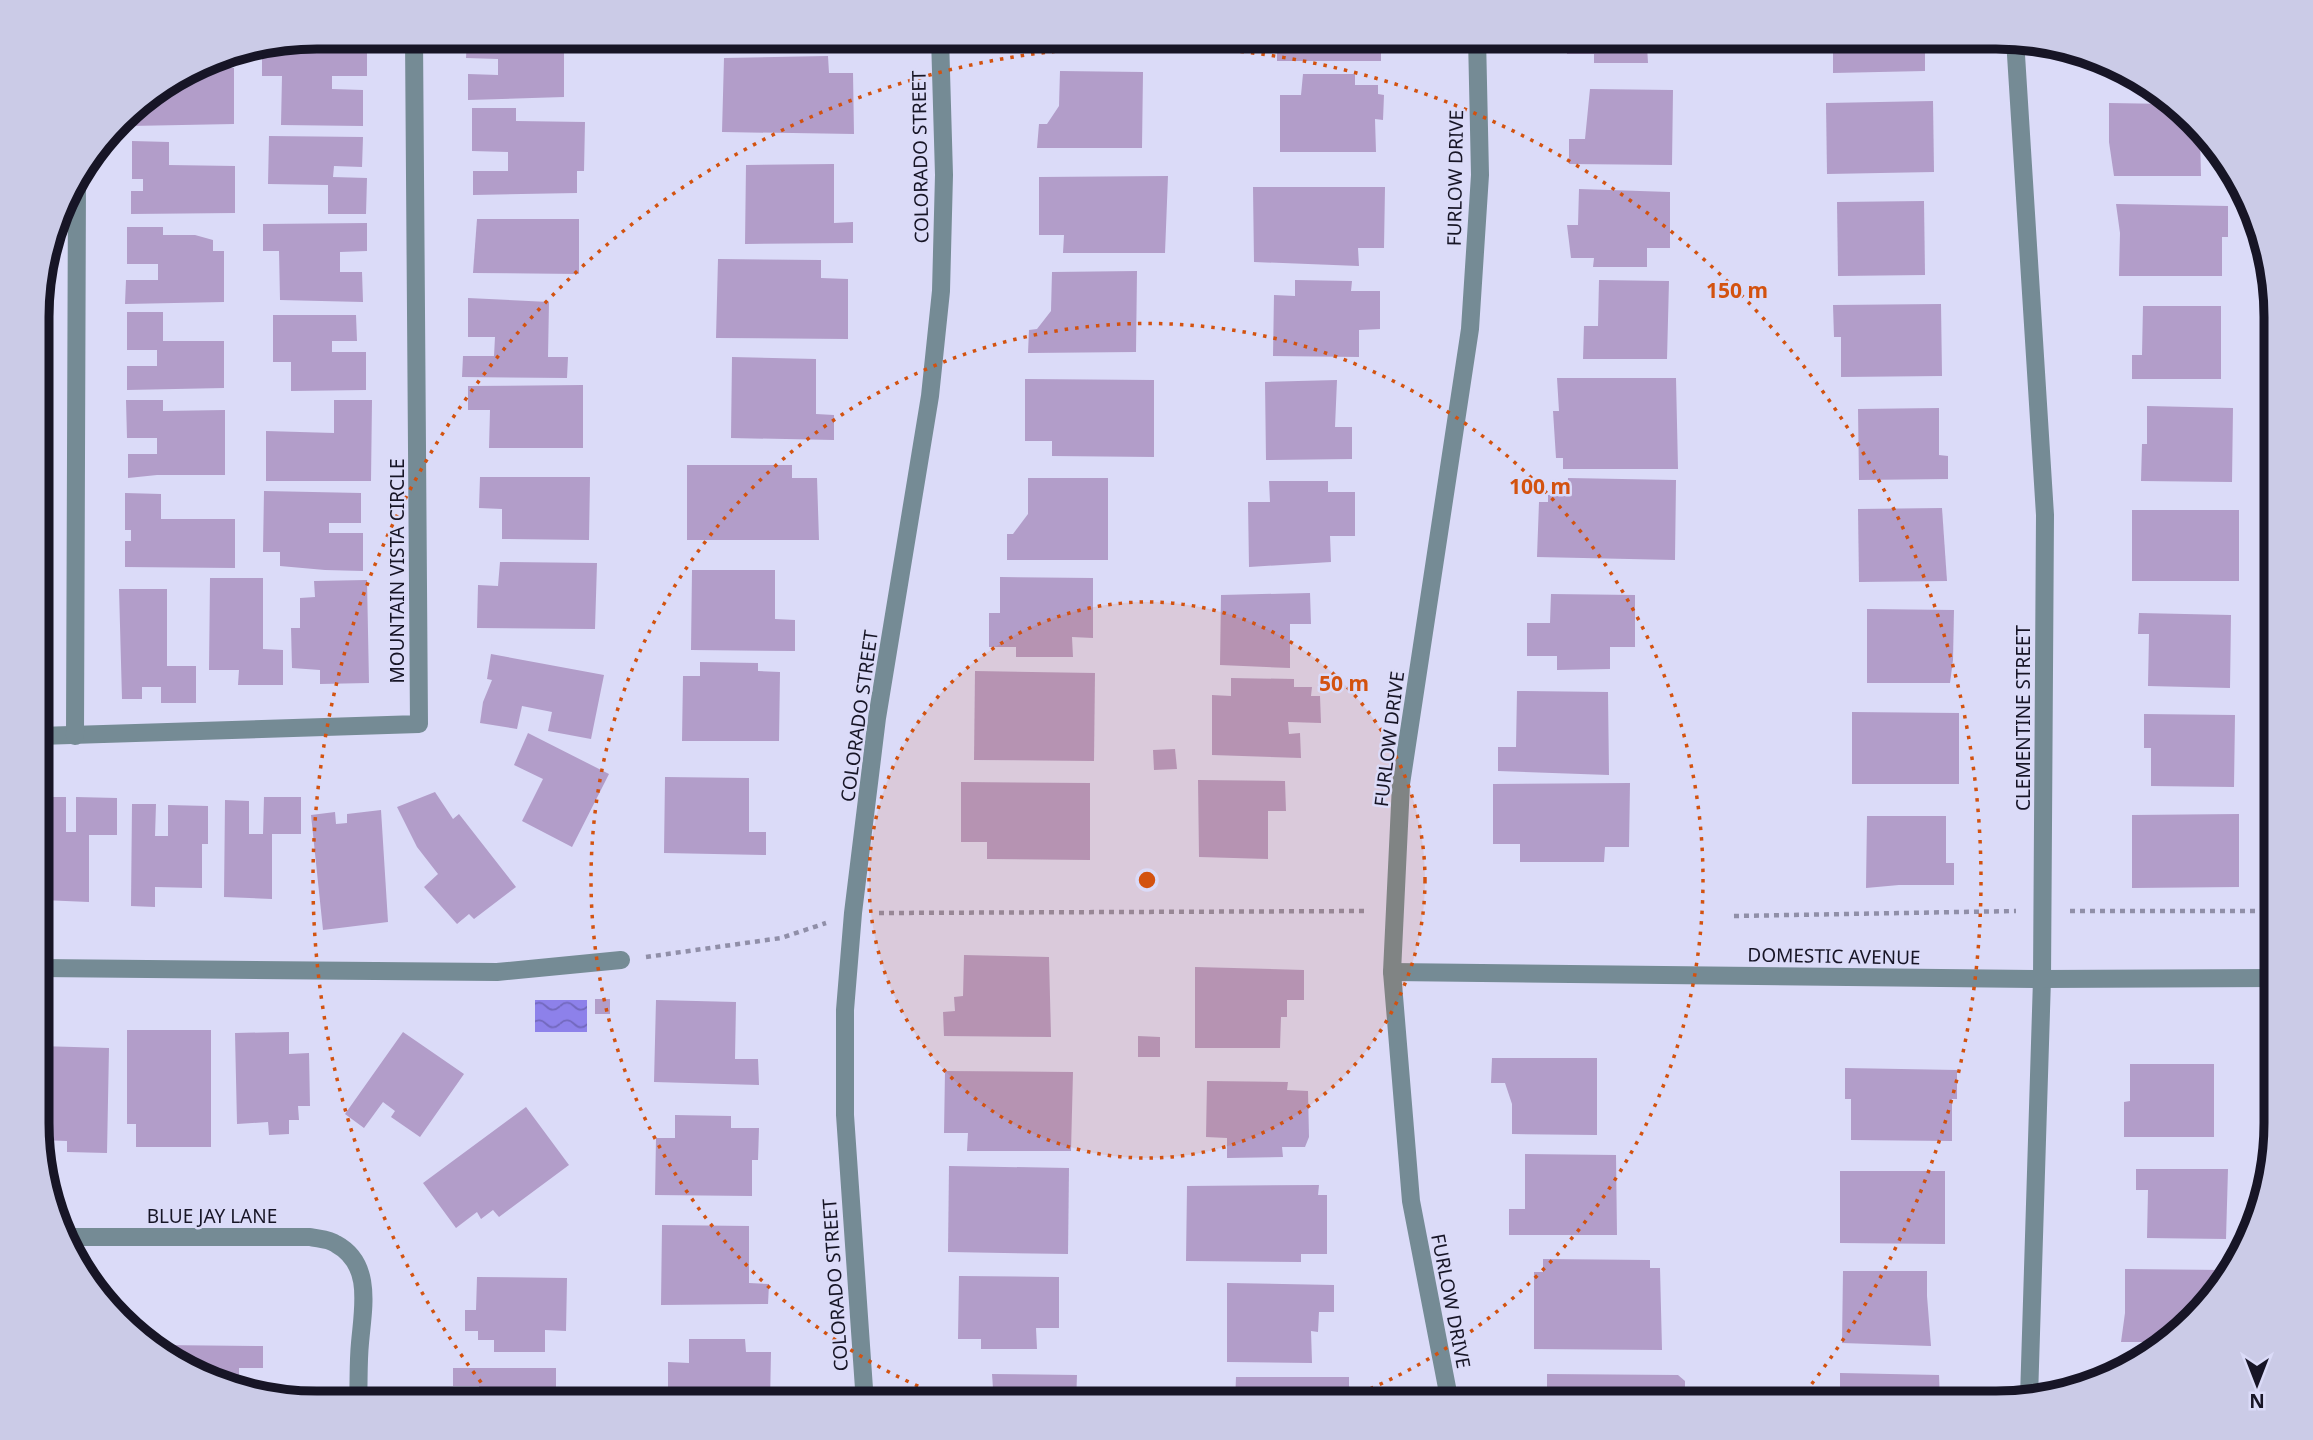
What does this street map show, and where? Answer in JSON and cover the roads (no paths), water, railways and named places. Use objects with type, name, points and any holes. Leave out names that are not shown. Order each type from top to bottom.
[{"type":"street","name":"MOUNTAIN VISTA CIRCLE","points":[[49,736],[419,724],[414,49]]},
{"type":"street","name":"COLORADO STREET","points":[[864,1391],[845,1115],[845,1010],[853,913],[877,718],[930,396],[942,291],[944,175],[940,49]]},
{"type":"street","name":"FURLOW DRIVE","points":[[1448,1391],[1410,1201],[1392,972],[1401,784],[1469,329],[1480,175],[1477,49]]},
{"type":"street","name":"CLEMENTINE STREET","points":[[2016,50],[2045,515],[2042,979],[2029,1389]]},
{"type":"street","points":[[75,736],[77,199]]},
{"type":"street","points":[[49,968],[496,972],[621,960]]},
{"type":"street","name":"DOMESTIC AVENUE","points":[[1392,972],[2042,979],[2264,978]]},
{"type":"street","name":"BLUE JAY LANE","points":[[75,1237],[310,1237],[334,1242],[351,1254],[365,1286],[365,1308],[359,1344],[358,1391]]},
{"type":"water","points":[[535,1000],[587,1000],[587,1032],[535,1032]]}]
